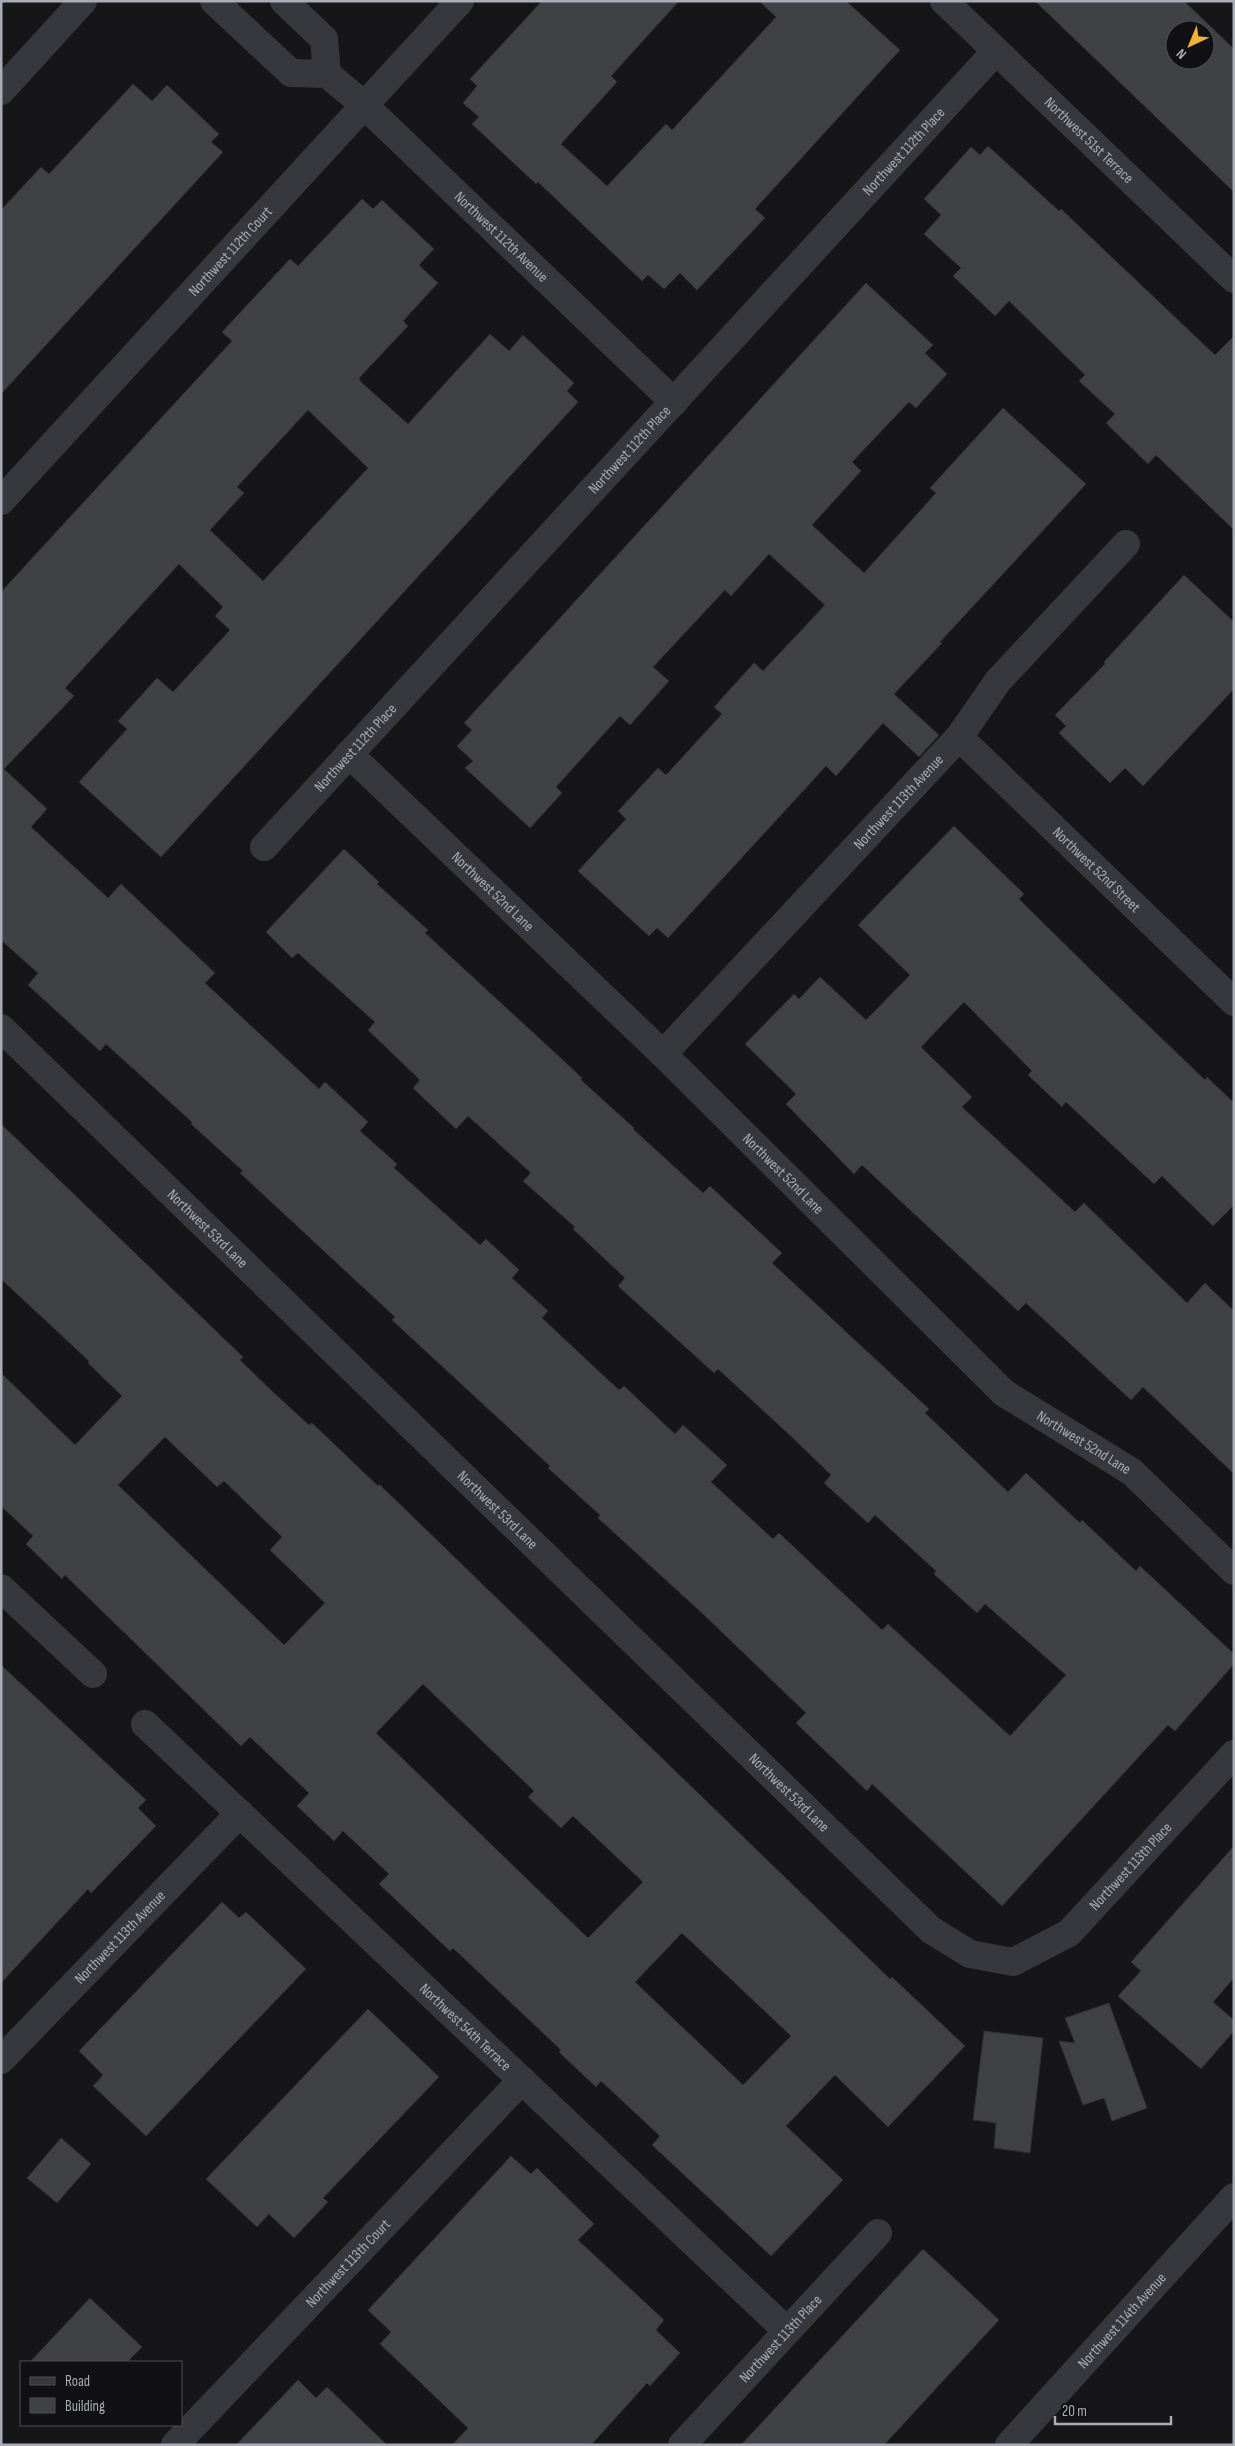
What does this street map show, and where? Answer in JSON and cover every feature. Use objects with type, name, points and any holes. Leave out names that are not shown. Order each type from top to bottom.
[{"type":"street","points":[[1,91],[83,1]]},
{"type":"street","points":[[214,1],[291,73],[327,74],[324,40],[284,1]]},
{"type":"street","name":"Northwest 112th Court","points":[[1,501],[460,1]]},
{"type":"street","name":"Northwest 51st Terrace","points":[[944,1],[1234,279]]},
{"type":"street","name":"Northwest 112th Place","points":[[264,848],[996,51]]},
{"type":"street","name":"Northwest 112th Avenue","points":[[327,74],[364,105],[674,402]]},
{"type":"street","name":"Northwest 113th Avenue","points":[[663,1054],[959,737],[998,681],[1126,544]]},
{"type":"street","name":"Northwest 52nd Street","points":[[959,737],[1234,1002]]},
{"type":"street","name":"Northwest 52nd Lane","points":[[349,754],[663,1054],[1004,1393],[1132,1472],[1234,1571]]},
{"type":"street","name":"Northwest 53rd Lane","points":[[1,1028],[931,1930],[970,1954],[1013,1962]]},
{"type":"street","points":[[1,1588],[93,1674]]},
{"type":"street","name":"Northwest 54th Terrace","points":[[145,1724],[787,2331]]},
{"type":"street","name":"Northwest 113th Place","points":[[1013,1962],[1069,1934],[1234,1754]]},
{"type":"street","name":"Northwest 113th Avenue","points":[[5,2050],[240,1813]]},
{"type":"street","name":"Northwest 113th Court","points":[[175,2445],[522,2080]]},
{"type":"street","name":"Northwest 114th Avenue","points":[[1009,2445],[1234,2197]]},
{"type":"street","name":"Northwest 113th Place","points":[[682,2445],[878,2233]]},
{"type":"building","points":[[542,1],[679,1],[611,76],[617,82],[561,144],[607,186],[666,124],[672,130],[776,17],[759,1],[846,1],[900,50],[755,209],[765,218],[697,290],[680,273],[664,289],[648,275],[642,281],[538,182],[536,184],[472,124],[479,117],[463,103],[477,86],[470,79]]},
{"type":"building","points":[[1035,1],[1184,1],[1204,20],[1165,20],[1165,70],[1215,70],[1215,31],[1234,49],[1234,192]]},
{"type":"building","points":[[133,84],[152,101],[167,85],[219,134],[211,142],[223,152],[1,394],[1,210],[41,167],[49,174]]},
{"type":"building","points":[[988,146],[1059,211],[1061,209],[1215,355],[1234,336],[1234,530],[1156,455],[1148,464],[1106,423],[1115,414],[1079,381],[1085,375],[1009,301],[995,316],[953,276],[961,268],[924,234],[941,215],[924,199],[971,147],[980,155]]},
{"type":"building","points":[[362,199],[373,209],[382,200],[434,249],[419,265],[438,283],[403,321],[408,326],[359,378],[361,382],[408,424],[490,334],[509,351],[523,335],[574,383],[567,391],[578,402],[161,857],[79,782],[127,729],[118,721],[157,678],[173,692],[230,630],[215,616],[223,607],[179,564],[65,688],[74,696],[4,769],[47,809],[31,827],[108,898],[121,884],[215,973],[205,983],[319,1089],[325,1082],[368,1122],[360,1131],[397,1164],[394,1168],[480,1245],[486,1239],[519,1270],[512,1278],[548,1311],[542,1318],[619,1390],[624,1386],[675,1434],[683,1425],[727,1465],[711,1482],[773,1539],[779,1533],[882,1630],[888,1624],[1010,1736],[1066,1675],[985,1604],[977,1613],[934,1574],[936,1571],[875,1515],[868,1523],[824,1483],[831,1475],[794,1439],[718,1369],[714,1373],[618,1286],[625,1278],[573,1229],[575,1227],[523,1181],[531,1173],[468,1116],[456,1129],[413,1088],[420,1080],[368,1030],[375,1022],[298,953],[292,958],[266,932],[344,849],[379,882],[377,884],[428,930],[425,933],[582,1078],[581,1080],[633,1129],[703,1193],[710,1186],[782,1253],[772,1263],[929,1409],[925,1413],[1008,1492],[1026,1473],[1080,1523],[1082,1520],[1136,1571],[1140,1566],[1234,1654],[1234,1664],[1175,1731],[1168,1725],[1002,1906],[872,1784],[867,1791],[796,1723],[806,1713],[703,1614],[598,1518],[600,1515],[548,1468],[550,1466],[392,1320],[395,1317],[240,1173],[243,1171],[191,1124],[192,1122],[106,1044],[100,1051],[28,985],[38,973],[1,940],[1,592],[232,341],[222,332],[290,259],[298,266]],"holes":[[[308,410],[368,468],[263,581],[210,530],[244,493],[237,487]]]},
{"type":"building","points":[[866,283],[933,345],[925,353],[947,374],[916,408],[909,402],[852,462],[861,471],[812,525],[864,573],[936,493],[930,488],[1003,408],[1086,484],[894,694],[939,735],[919,757],[883,723],[836,776],[826,766],[668,938],[657,928],[649,936],[578,871],[626,819],[618,811],[658,768],[666,775],[722,714],[714,707],[754,663],[763,671],[825,605],[769,554],[731,596],[725,590],[653,667],[669,681],[630,725],[620,716],[556,787],[562,793],[530,828],[465,768],[473,761],[457,746],[472,730],[464,723]]},
{"type":"building","points":[[1184,575],[1234,622],[1234,689],[1143,786],[1125,768],[1110,783],[1059,733],[1066,726],[1055,715],[1105,664],[1104,662]]},
{"type":"building","points":[[954,826],[1024,894],[1019,899],[1205,1080],[1207,1077],[1234,1103],[1234,1205],[1213,1226],[1162,1176],[1154,1184],[1066,1102],[1062,1107],[1028,1075],[1032,1071],[964,1002],[921,1047],[972,1097],[962,1107],[1075,1212],[1084,1203],[1187,1303],[1205,1283],[1234,1311],[1234,1474],[1143,1387],[1131,1400],[1026,1303],[1018,1311],[862,1165],[854,1174],[786,1104],[796,1094],[745,1044],[794,994],[799,999],[820,977],[866,1020],[910,975],[858,925]]},
{"type":"building","points":[[1,1124],[243,1357],[240,1360],[274,1393],[309,1425],[312,1423],[378,1486],[379,1484],[890,1979],[892,1977],[965,2046],[888,2127],[835,2075],[786,2126],[843,2180],[771,2256],[652,2145],[660,2136],[601,2081],[596,2087],[559,2052],[561,2050],[453,1948],[450,1951],[379,1884],[389,1874],[343,1831],[334,1841],[297,1806],[309,1793],[250,1737],[241,1746],[65,1575],[62,1579],[26,1544],[33,1536],[1,1506],[1,1373],[75,1445],[122,1396],[88,1363],[89,1361],[1,1279]],"holes":[[[165,1437],[217,1487],[224,1481],[282,1537],[270,1550],[325,1603],[284,1645],[118,1485]],[[423,1684],[534,1791],[528,1797],[561,1828],[573,1816],[643,1882],[588,1938],[376,1733]],[[682,1933],[791,2036],[743,2085],[635,1982]]]},
{"type":"building","points":[[1,1665],[146,1800],[138,1808],[156,1826],[91,1893],[88,1889],[1,1983]]},
{"type":"building","points":[[1234,1846],[1234,1978],[1213,2002],[1234,2020],[1234,2031],[1201,2069],[1118,1996],[1141,1971],[1131,1962]]},
{"type":"building","points":[[222,1902],[239,1918],[246,1912],[306,1969],[146,2136],[93,2086],[103,2075],[79,2051]]},
{"type":"building","points":[[1109,2003],[1147,2108],[1112,2121],[1104,2098],[1083,2105],[1059,2041],[1075,2043],[1065,2018]]},
{"type":"building","points":[[368,2009],[439,2077],[323,2198],[328,2202],[294,2238],[269,2214],[257,2227],[206,2179]]},
{"type":"building","points":[[984,2031],[1043,2038],[1030,2153],[994,2148],[996,2123],[973,2120]]},
{"type":"building","points":[[61,2138],[91,2164],[57,2203],[27,2178]]},
{"type":"building","points":[[511,2156],[531,2174],[537,2168],[594,2224],[578,2240],[664,2320],[656,2330],[680,2353],[650,2386],[647,2383],[591,2445],[452,2445],[468,2428],[380,2344],[391,2332],[368,2310]]},
{"type":"building","points":[[923,2249],[999,2320],[884,2445],[741,2445]]},
{"type":"building","points":[[90,2298],[142,2347],[128,2361],[31,2361]]},
{"type":"building","points":[[298,2380],[316,2398],[327,2387],[387,2445],[236,2445]]}]
